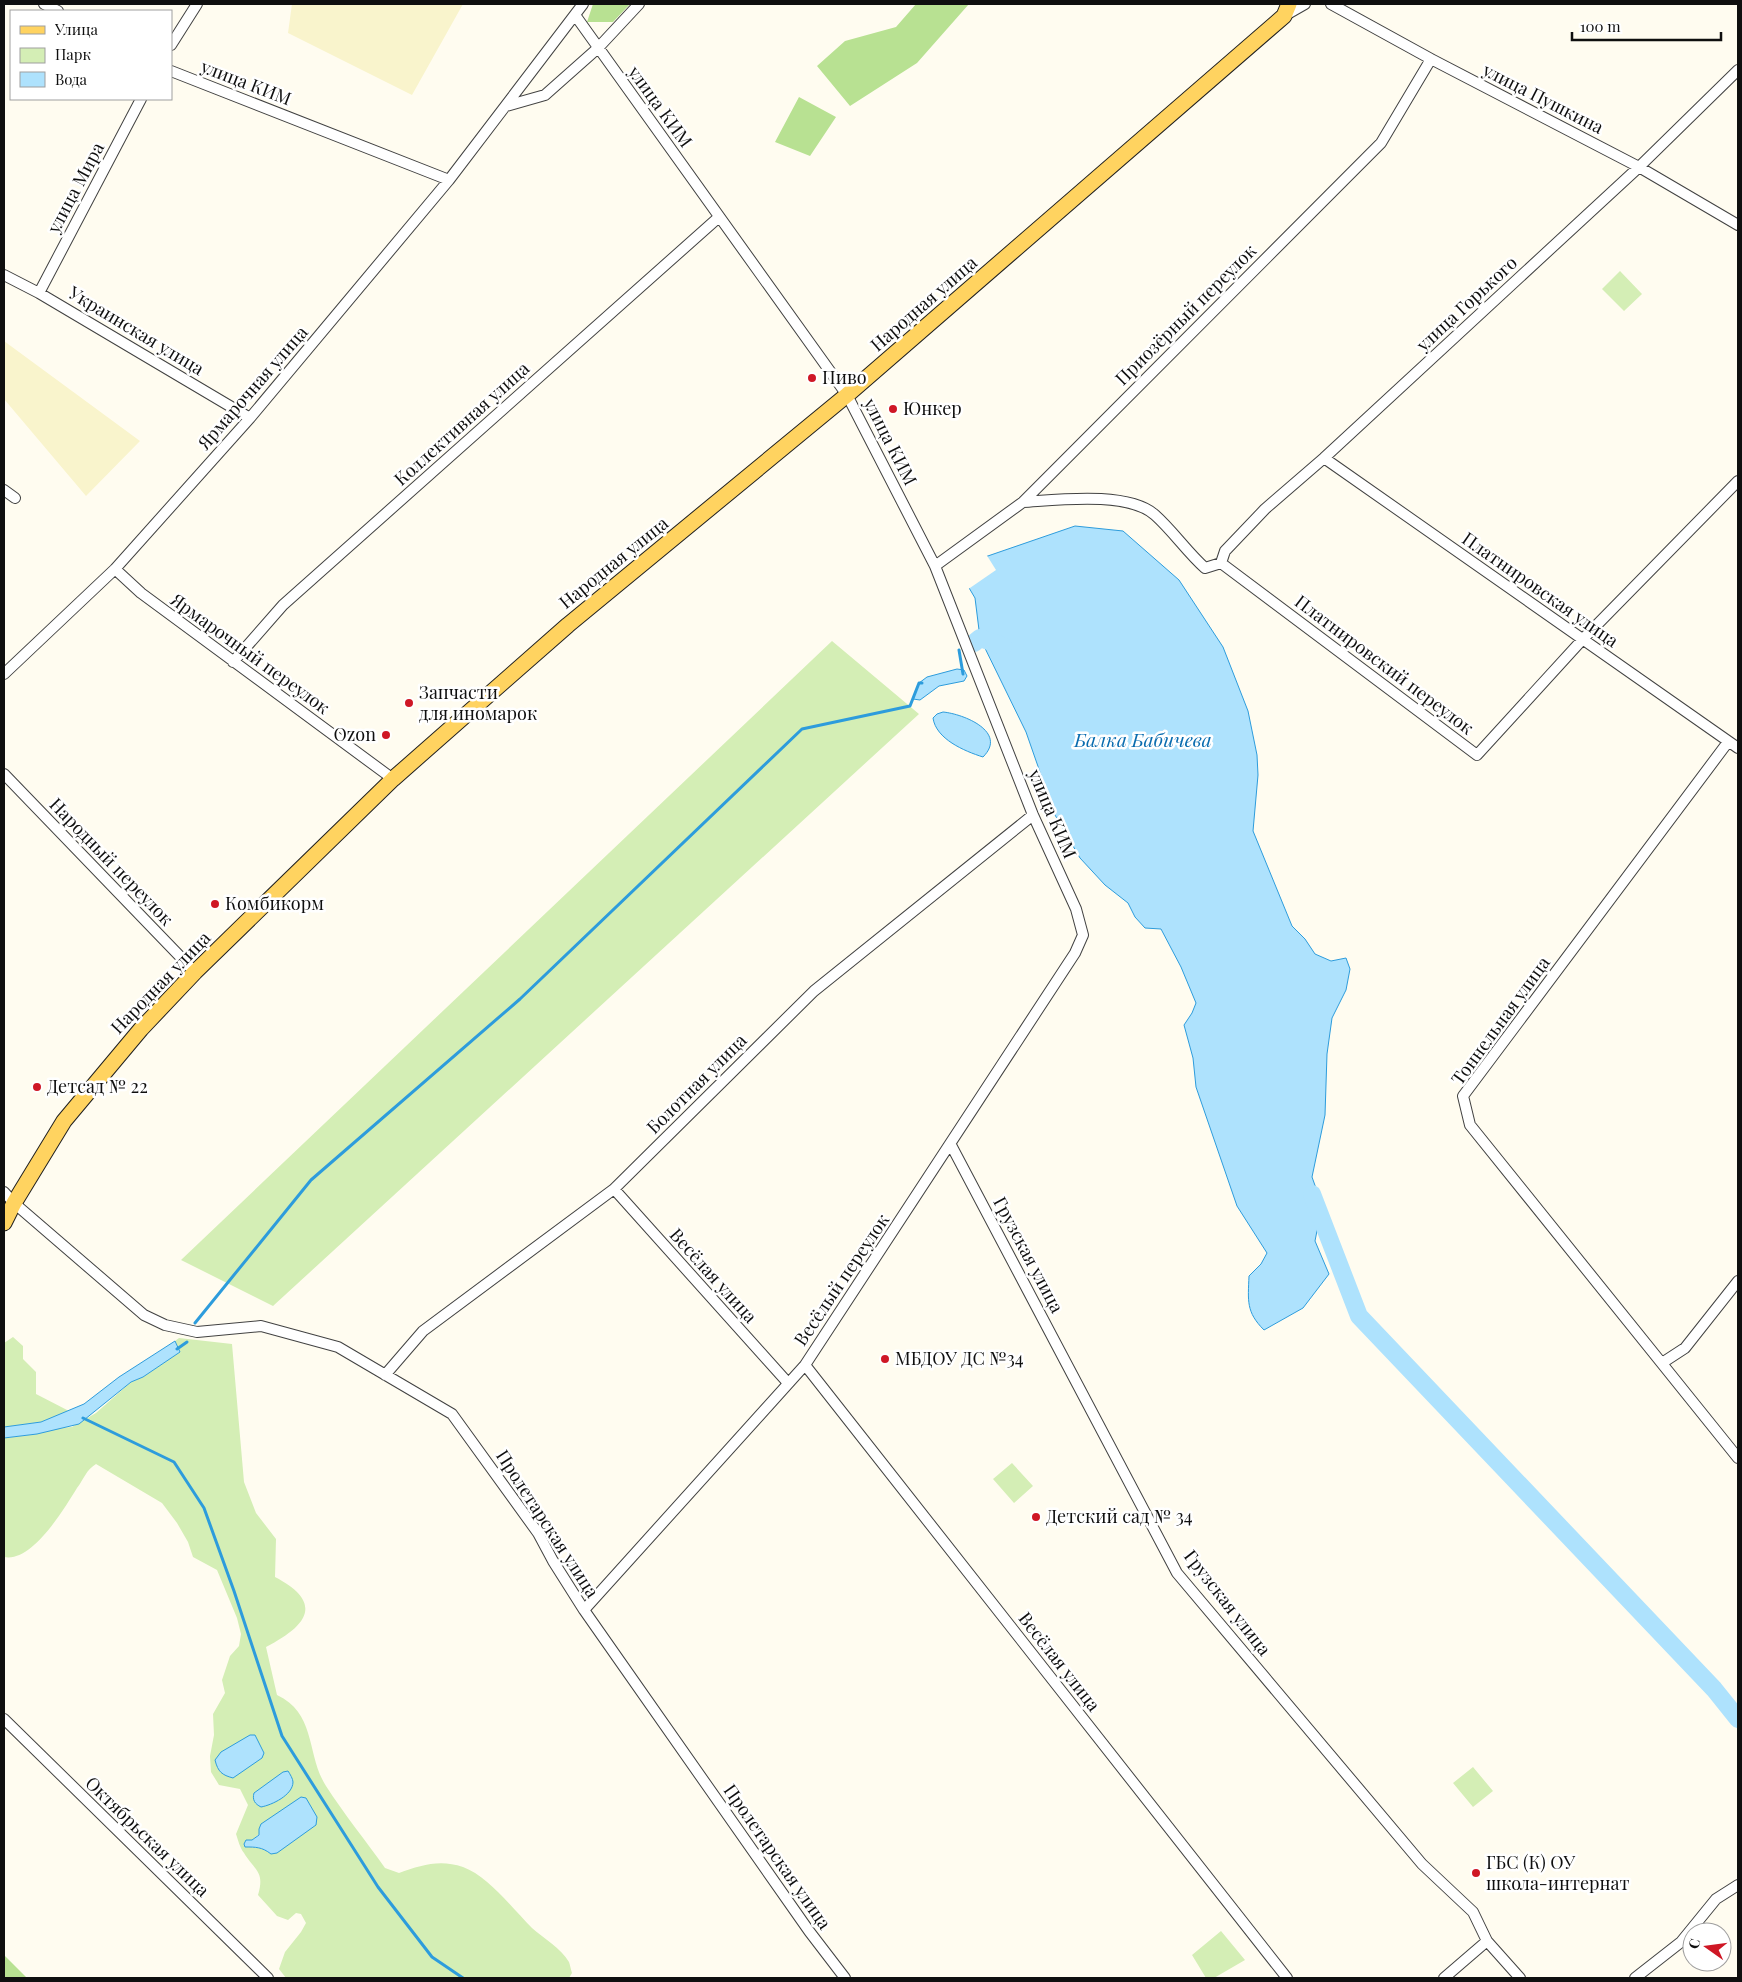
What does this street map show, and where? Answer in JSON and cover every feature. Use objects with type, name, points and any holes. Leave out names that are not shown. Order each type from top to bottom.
[{"type":"main road","name":"Народная улица","points":[[4,1223],[9,1198],[64,1121],[141,1029],[195,972],[393,779],[568,625],[847,395],[1286,10]]},
{"type":"street","points":[[44,4],[56,10]]},
{"type":"street","points":[[172,44],[197,4]]},
{"type":"street","name":"Ярмарочная улица","points":[[4,674],[115,569],[250,418],[449,180],[582,4]]},
{"type":"street","points":[[506,106],[545,95],[598,48],[639,4]]},
{"type":"street","points":[[1286,10],[1305,4]]},
{"type":"street","name":"улица Пушкина","points":[[1331,4],[1639,167],[1738,225]]},
{"type":"street","name":"улица КИМ","points":[[575,15],[847,395],[935,566],[1033,815],[1076,908],[1083,935]]},
{"type":"street","name":"Приозёрный переулок","points":[[935,566],[1023,502],[1381,143],[1432,59]]},
{"type":"street","name":"улица Горького","points":[[1221,562],[1225,551],[1265,509],[1324,458],[1639,167],[1738,70]]},
{"type":"street","name":"улица КИМ","points":[[172,72],[449,180]]},
{"type":"street","name":"улица Мира","points":[[39,293],[140,100]]},
{"type":"street","name":"Коллективная улица","points":[[233,662],[283,604],[719,217]]},
{"type":"street","name":"Украинская улица","points":[[4,275],[39,293],[250,418]]},
{"type":"street","name":"Платнировская улица","points":[[1324,458],[1738,748]]},
{"type":"street","name":"Платнировский переулок","points":[[1221,562],[1477,755],[1582,640],[1738,481]]},
{"type":"street","points":[[4,490],[14,498]]},
{"type":"street","points":[[1023,502],[1076,499],[1126,501],[1154,514],[1190,555],[1205,568],[1221,562]]},
{"type":"street","name":"Ярмарочный переулок","points":[[115,569],[141,593],[393,779]]},
{"type":"street","name":"Тоннельная улица","points":[[1728,742],[1463,1096],[1470,1125],[1738,1458]]},
{"type":"street","name":"Народный переулок","points":[[4,774],[195,972]]},
{"type":"street","name":"Болотная улица","points":[[385,1375],[422,1331],[614,1189],[814,991],[1033,815]]},
{"type":"street","name":"Весёлый переулок","points":[[584,1610],[805,1365],[951,1145],[1075,953],[1083,935]]},
{"type":"street","name":"Грузская улица","points":[[951,1145],[1177,1572],[1422,1864],[1473,1912],[1487,1941],[1520,1978]]},
{"type":"street","name":"Весёлая улица","points":[[614,1189],[788,1383]]},
{"type":"street","name":"Пролетарская улица","points":[[9,1198],[144,1315],[165,1325],[198,1332],[261,1326],[338,1346],[452,1414],[538,1533],[584,1610],[809,1931],[845,1978]]},
{"type":"street","points":[[1662,1363],[1685,1348],[1738,1281]]},
{"type":"street","name":"Весёлая улица","points":[[805,1365],[1287,1978]]},
{"type":"street","name":"Октябрьская улица","points":[[4,1719],[268,1978]]},
{"type":"street","points":[[1635,1978],[1681,1942],[1716,1899],[1738,1885]]},
{"type":"street","points":[[1444,1978],[1487,1941]]},
{"type":"shaded area","points":[[292,4],[463,4],[412,95],[288,33]]},
{"type":"shaded area","points":[[4,341],[140,441],[86,496],[4,399]]},
{"type":"green space","points":[[593,4],[630,4],[613,22],[587,22]]},
{"type":"green space","points":[[916,4],[969,4],[917,63],[850,106],[817,66],[845,41],[896,27]]},
{"type":"green space","points":[[799,97],[836,117],[810,156],[775,142]]},
{"type":"green space","points":[[1620,271],[1642,294],[1624,311],[1602,289]]},
{"type":"green space","points":[[832,641],[919,714],[273,1306],[181,1260]]},
{"type":"green space","points":[[13,1337],[23,1346],[23,1359],[36,1372],[36,1394],[69,1411],[41,1422],[4,1427],[4,1343]]},
{"type":"green space","points":[[179,1338],[232,1344],[244,1482],[256,1513],[276,1539],[275,1577],[291,1587],[300,1596],[305,1605],[305,1614],[292,1631],[266,1647],[277,1695],[290,1703],[299,1713],[305,1724],[320,1774],[326,1786],[385,1868],[399,1873],[423,1865],[446,1863],[472,1871],[491,1885],[532,1928],[566,1957],[572,1973],[569,1978],[286,1978],[279,1969],[285,1952],[306,1923],[301,1914],[296,1913],[288,1920],[277,1916],[258,1895],[260,1876],[239,1844],[236,1834],[248,1805],[240,1789],[219,1785],[211,1772],[210,1756],[214,1735],[213,1714],[225,1693],[222,1680],[230,1656],[239,1646],[241,1634],[237,1618],[217,1570],[193,1557],[188,1542],[162,1503],[96,1464],[87,1472],[56,1521],[46,1533],[25,1552],[15,1557],[4,1557],[4,1438],[72,1427],[96,1413],[131,1382],[143,1377],[180,1352],[175,1341]],"holes":[[[259,1834],[271,1854],[259,1848],[245,1847],[246,1840],[252,1840]]]},
{"type":"green space","points":[[1012,1463],[1033,1486],[1014,1503],[993,1479]]},
{"type":"green space","points":[[1473,1767],[1493,1791],[1473,1807],[1453,1783]]},
{"type":"green space","points":[[1221,1931],[1245,1960],[1214,1978],[1206,1978],[1192,1955]]},
{"type":"green space","points":[[4,1955],[27,1978],[4,1978]]},
{"type":"water","name":"Балка Бабичева","points":[[1075,526],[1123,531],[1179,580],[1223,647],[1248,711],[1257,755],[1258,775],[1253,831],[1292,926],[1305,939],[1315,954],[1331,961],[1346,958],[1350,969],[1346,990],[1332,1018],[1327,1054],[1325,1115],[1312,1177],[1322,1205],[1315,1241],[1329,1274],[1303,1308],[1264,1330],[1258,1324],[1249,1306],[1249,1276],[1261,1264],[1267,1253],[1237,1206],[1196,1087],[1193,1058],[1184,1025],[1196,1003],[1181,967],[1161,929],[1145,928],[1135,917],[1128,903],[1105,885],[1080,858],[1055,815],[1026,732],[980,638],[975,598],[962,576],[976,576],[982,558]]},
{"type":"water","points":[[957,669],[964,670],[967,676],[964,681],[939,686],[920,700],[913,699],[919,683],[927,677]]},
{"type":"water","points":[[943,712],[962,716],[987,732],[990,740],[989,748],[983,757],[960,748],[939,732],[933,718]]},
{"type":"water","points":[[175,1341],[180,1352],[143,1377],[131,1382],[79,1424],[37,1434],[4,1438],[4,1427],[41,1422],[84,1404],[119,1377]]},
{"type":"water","points":[[250,1735],[255,1735],[264,1753],[262,1758],[233,1778],[223,1774],[215,1760],[221,1752]]},
{"type":"water","points":[[288,1771],[293,1782],[290,1791],[286,1795],[271,1804],[261,1807],[254,1802],[254,1793],[283,1772]]},
{"type":"water","points":[[301,1797],[306,1798],[317,1817],[316,1825],[277,1853],[271,1854],[259,1848],[245,1847],[246,1840],[252,1840],[259,1835],[261,1824]]},
{"type":"pier","points":[[986,554],[996,570],[967,590],[959,575],[964,570],[975,573],[980,556]]},
{"type":"waterway","points":[[974,643],[980,638],[1003,646]]},
{"type":"waterway","points":[[959,650],[963,674]]},
{"type":"waterway","points":[[195,1323],[311,1180],[520,999],[802,729],[910,706],[919,683],[922,683]]},
{"type":"waterway","points":[[1312,1194],[1359,1316],[1714,1689],[1738,1719]]},
{"type":"waterway","points":[[177,1349],[187,1342]]},
{"type":"waterway","points":[[83,1418],[174,1462],[204,1508],[234,1591],[282,1736],[378,1887],[432,1957],[463,1978]]},
{"type":"place","name":"Пиво","points":[[812,378]]},
{"type":"place","name":"Юнкер","points":[[893,409]]},
{"type":"place","name":"Запчасти для иномарок","points":[[409,703]]},
{"type":"place","name":"Ozon","points":[[386,735]]},
{"type":"place","name":"Комбикорм","points":[[215,904]]},
{"type":"place","name":"Детсад № 22","points":[[37,1087]]},
{"type":"place","name":"МБДОУ ДС №34","points":[[885,1359]]},
{"type":"place","name":"Детский сад № 34","points":[[1036,1517]]},
{"type":"place","name":"ГБС (К) ОУ школа-интернат","points":[[1476,1873]]}]
